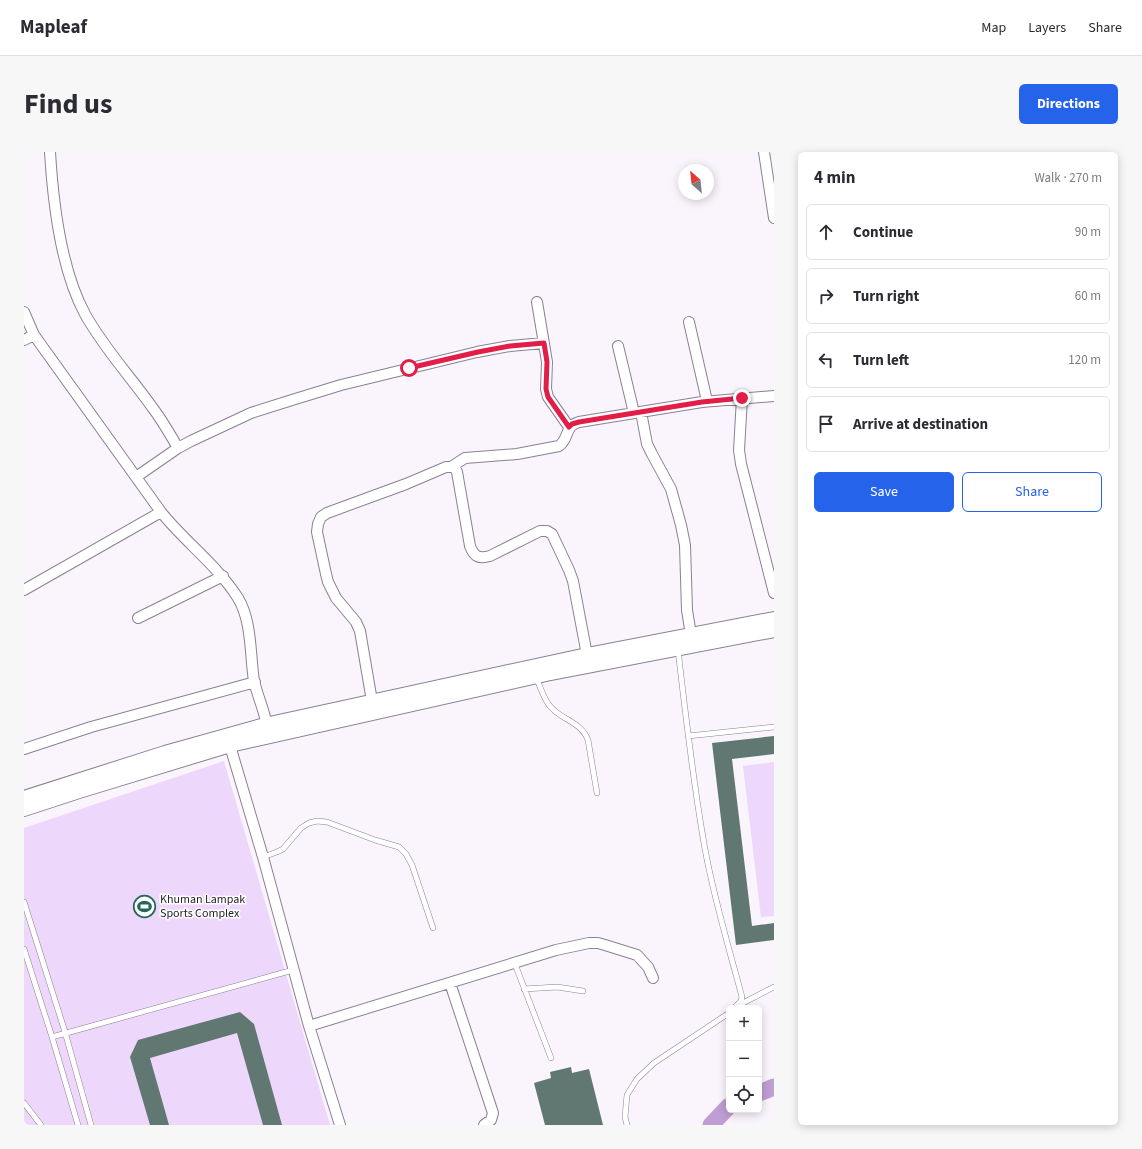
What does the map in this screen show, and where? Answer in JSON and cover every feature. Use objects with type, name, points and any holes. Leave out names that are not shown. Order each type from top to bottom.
[{"type":"main road","points":[[24,798],[165,752],[228,740],[373,707],[587,654],[774,619]]},
{"type":"main road","points":[[373,707],[774,630]]},
{"type":"main road","points":[[24,810],[228,740]]},
{"type":"street","points":[[50,152],[55,202],[63,252],[76,294],[85,313],[105,346],[152,407],[178,448]]},
{"type":"street","points":[[764,152],[774,218]]},
{"type":"street","points":[[537,302],[547,362],[546,389],[548,397],[569,427]]},
{"type":"street","points":[[24,312],[34,335],[161,512],[175,529],[223,576],[238,599],[245,613],[256,686],[268,731]]},
{"type":"street","points":[[689,322],[707,401]]},
{"type":"street","points":[[24,340],[34,335]]},
{"type":"street","points":[[136,477],[178,448],[250,414],[341,385],[478,352],[510,346],[544,343]]},
{"type":"street","points":[[618,346],[647,444],[671,489],[681,525],[685,545],[687,610],[692,635]]},
{"type":"street","points":[[373,707],[360,631],[356,622],[336,598],[328,582],[317,532],[321,517],[327,513],[392,490],[451,466],[465,458],[517,454],[559,446],[564,443],[569,427],[572,424],[579,422],[707,401],[774,396]]},
{"type":"street","points":[[742,398],[739,450],[741,464],[774,593]]},
{"type":"street","points":[[451,466],[455,468],[457,472],[470,546],[472,552],[477,557],[482,558],[490,556],[540,531],[547,531],[552,534],[573,581],[587,654]]},
{"type":"street","points":[[24,590],[161,512]]},
{"type":"street","points":[[138,618],[223,576]]},
{"type":"street","points":[[24,749],[91,727],[256,686]]},
{"type":"street","points":[[228,740],[263,857],[309,1026],[340,1125]]},
{"type":"street","points":[[309,1026],[515,964],[556,950],[589,943],[598,943],[637,955],[648,967],[653,978]]},
{"type":"street","points":[[450,983],[493,1113],[491,1120],[484,1125]]},
{"type":"lane","points":[[677,648],[688,736],[705,849],[742,997],[741,1001],[737,1005]]},
{"type":"lane","points":[[535,676],[549,705],[586,733],[596,793]]},
{"type":"lane","points":[[688,736],[774,727]]},
{"type":"lane","points":[[263,857],[283,849],[301,828],[309,823],[317,821],[326,822],[399,847],[406,854],[412,864],[433,928]]},
{"type":"lane","points":[[24,902],[65,1032],[91,1125]]},
{"type":"lane","points":[[24,949],[78,1125]]},
{"type":"lane","points":[[515,964],[551,1058]]},
{"type":"lane","points":[[52,1037],[65,1032],[293,970]]},
{"type":"lane","points":[[524,988],[557,987],[583,991]]},
{"type":"lane","points":[[739,1005],[774,987]]},
{"type":"lane","points":[[627,1125],[627,1095],[637,1079],[654,1063],[726,1015]]},
{"type":"lane","points":[[24,1103],[41,1125]]},
{"type":"shaded area","name":"Khuman Lampak Sports Complex","points":[[224,761],[330,1125],[24,1125],[24,828]]},
{"type":"shaded area","points":[[774,762],[774,916],[761,917],[743,766]]},
{"type":"building","points":[[774,736],[774,754],[732,759],[752,926],[774,923],[774,940],[736,945],[712,743]]},
{"type":"building","points":[[240,1012],[254,1024],[282,1125],[263,1125],[237,1033],[150,1058],[169,1125],[150,1125],[130,1057],[138,1040]]},
{"type":"building","points":[[571,1067],[572,1073],[589,1069],[603,1125],[545,1125],[534,1083],[551,1078],[550,1072]]},
{"type":"waterway","points":[[762,1092],[774,1087]]},
{"type":"waterway","points":[[711,1125],[726,1109]]},
{"type":"place","name":"Khuman Lampak Sports Complex","points":[[145,906]]},
{"type":"route","points":[[409,368],[510,346],[544,343],[547,362],[546,389],[548,397],[550,402],[569,427],[572,424],[579,422],[702,402],[742,398]]}]
